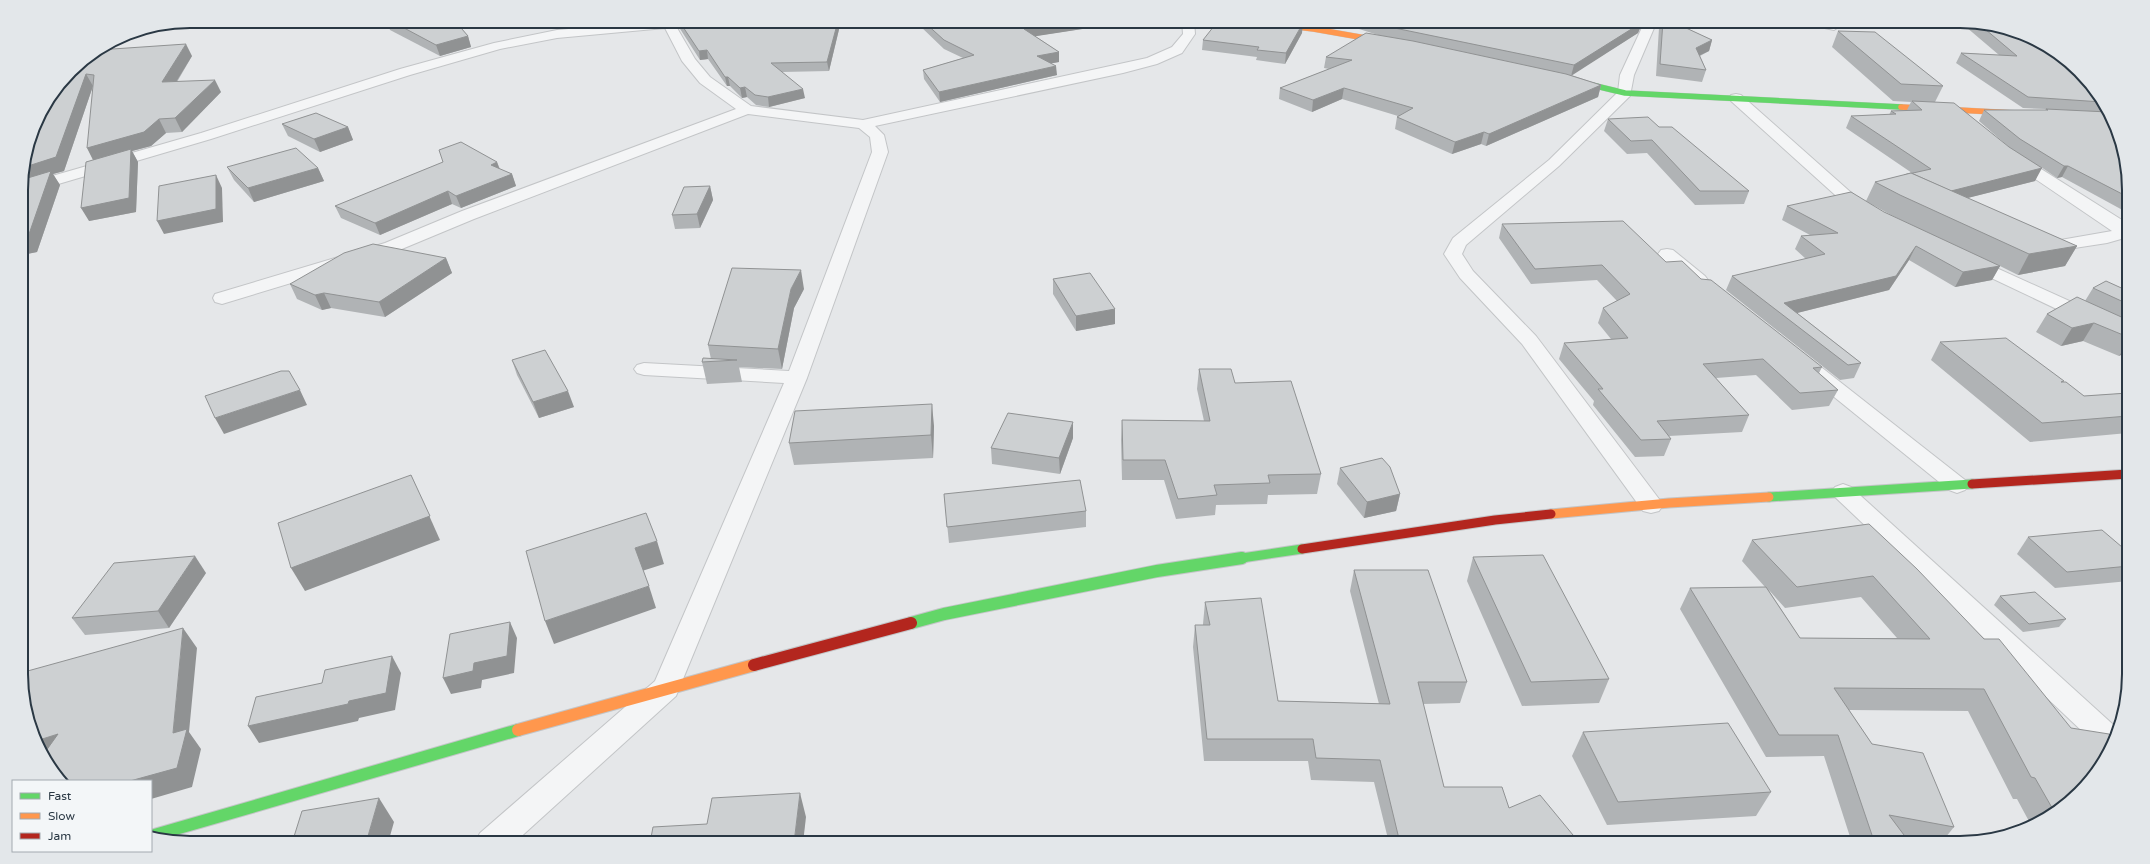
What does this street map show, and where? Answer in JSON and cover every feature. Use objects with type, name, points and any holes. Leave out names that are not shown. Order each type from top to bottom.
[{"type":"street","points":[[28,188],[206,136],[405,72],[498,46],[557,34],[617,28]]},
{"type":"street","points":[[670,28],[689,61],[705,80],[747,110]]},
{"type":"street","points":[[222,298],[391,247],[468,215],[747,110],[863,124],[1123,69],[1152,61],[1177,50],[1189,34],[1189,28]]},
{"type":"street","points":[[1306,28],[1396,43]]},
{"type":"street","points":[[1648,28],[1627,75],[1625,93],[1554,163],[1459,242],[1453,254],[1466,274],[1528,340],[1651,505]]},
{"type":"street","points":[[1564,79],[1625,93],[2025,113]]},
{"type":"street","points":[[1736,98],[1850,200],[1878,217]]},
{"type":"street","points":[[1954,110],[1972,124]]},
{"type":"street","points":[[499,836],[666,688],[797,378],[880,152],[877,135],[863,124]]},
{"type":"street","points":[[2002,150],[2116,224],[2122,232]]},
{"type":"street","points":[[2055,246],[2107,238],[2122,233]]},
{"type":"street","points":[[1953,253],[2107,326]]},
{"type":"street","points":[[1667,254],[1716,294]]},
{"type":"street","points":[[1796,357],[1957,485]]},
{"type":"street","points":[[644,369],[797,378]]},
{"type":"street","points":[[160,833],[666,688],[944,614],[1157,571],[1495,520],[1651,505],[2122,474]]},
{"type":"street","points":[[1843,492],[2109,738]]},
{"type":"building","points":[[404,28],[461,28],[468,36],[436,45]]},
{"type":"building","points":[[684,28],[836,28],[827,62],[771,63],[803,89],[768,97],[755,95],[745,87],[740,88],[728,77],[725,77],[707,50],[699,51]]},
{"type":"building","points":[[931,28],[1031,28],[1024,29],[1059,52],[1037,56],[1056,66],[939,92],[923,70],[974,55],[944,40]]},
{"type":"building","points":[[1212,28],[1300,28],[1286,53],[1257,50],[1259,47],[1203,40]]},
{"type":"building","points":[[1395,28],[1633,28],[1574,65]]},
{"type":"building","points":[[1663,28],[1686,28],[1712,40],[1696,48],[1706,70],[1660,64]]},
{"type":"building","points":[[1986,30],[2022,40],[2050,55],[2075,75],[2096,102],[2028,97],[1961,53],[2017,56]]},
{"type":"building","points":[[1838,31],[1875,32],[1943,86],[1901,84]]},
{"type":"building","points":[[1366,33],[1413,41],[1566,74],[1601,85],[1489,134],[1484,132],[1455,142],[1397,117],[1413,108],[1344,88],[1313,100],[1280,88],[1352,60],[1326,57]]},
{"type":"building","points":[[186,44],[162,82],[215,80],[175,118],[159,119],[144,132],[87,148],[94,75],[86,74],[56,157],[30,166],[40,128],[61,91],[75,75],[91,61],[111,49]]},
{"type":"building","points":[[1912,101],[1954,103],[2009,147],[2042,168],[1951,191],[1912,173],[1931,169],[1851,116],[1896,114],[1891,111],[1922,110]]},
{"type":"building","points":[[2046,109],[2101,112],[2110,128],[2119,158],[2122,179],[2122,194],[2068,166],[2064,166],[2020,139],[1984,110],[2048,110]]},
{"type":"building","points":[[316,113],[348,127],[314,139],[282,124]]},
{"type":"building","points":[[1648,117],[1659,127],[1672,127],[1749,191],[1700,191],[1652,140],[1631,141],[1608,119]]},
{"type":"building","points":[[461,142],[497,162],[491,165],[512,174],[456,196],[448,191],[375,223],[335,206],[443,162],[439,150]]},
{"type":"building","points":[[296,148],[318,168],[248,188],[227,167]]},
{"type":"building","points":[[131,149],[129,198],[81,208],[86,162]]},
{"type":"building","points":[[51,171],[28,237],[28,179]]},
{"type":"building","points":[[1911,173],[2077,246],[2029,254],[1875,182]]},
{"type":"building","points":[[216,175],[216,209],[157,221],[159,186]]},
{"type":"building","points":[[710,186],[697,214],[672,215],[684,187]]},
{"type":"building","points":[[1851,192],[1884,212],[2000,266],[1963,272],[1916,246],[1896,276],[1784,303],[1861,363],[1848,365],[1732,276],[1825,254],[1801,236],[1838,233],[1787,206]]},
{"type":"building","points":[[1623,221],[1666,262],[1682,261],[1701,279],[1711,280],[1822,367],[1813,368],[1838,390],[1800,393],[1763,359],[1703,364],[1749,415],[1657,421],[1671,439],[1641,440],[1598,389],[1603,389],[1564,343],[1628,338],[1603,308],[1630,294],[1602,265],[1535,269],[1502,224]]},
{"type":"building","points":[[373,244],[446,258],[379,302],[324,293],[315,295],[290,284],[344,253]]},
{"type":"building","points":[[732,268],[801,270],[791,289],[778,349],[708,345]]},
{"type":"building","points":[[1090,273],[1115,309],[1076,316],[1053,279]]},
{"type":"building","points":[[2106,281],[2122,288],[2122,301],[2093,288]]},
{"type":"building","points":[[2077,297],[2122,317],[2122,335],[2094,323],[2072,328],[2047,314]]},
{"type":"building","points":[[2006,338],[2064,381],[2061,382],[2066,382],[2084,396],[2122,393],[2122,416],[2042,423],[1940,342]]},
{"type":"building","points":[[545,350],[568,391],[533,402],[512,360]]},
{"type":"building","points":[[703,358],[737,360],[702,362]]},
{"type":"building","points":[[1199,369],[1231,369],[1235,383],[1291,381],[1321,474],[1268,475],[1270,483],[1214,485],[1217,495],[1178,499],[1165,460],[1123,460],[1122,420],[1210,421]]},
{"type":"building","points":[[281,371],[289,371],[300,390],[215,418],[205,396]]},
{"type":"building","points":[[932,404],[931,435],[789,443],[795,411]]},
{"type":"building","points":[[1008,413],[1073,422],[1059,458],[991,448]]},
{"type":"building","points":[[1382,458],[1390,467],[1400,494],[1367,502],[1340,468]]},
{"type":"building","points":[[411,475],[430,516],[291,568],[278,523]]},
{"type":"building","points":[[1080,480],[1086,511],[947,527],[944,494]]},
{"type":"building","points":[[646,513],[657,541],[635,548],[649,586],[545,621],[526,551]]},
{"type":"building","points":[[1869,524],[1917,569],[1984,639],[1999,639],[2071,728],[2109,734],[2110,736],[2105,746],[2089,773],[2075,789],[2052,808],[2035,778],[2031,777],[1984,689],[1834,688],[1872,744],[1923,753],[1954,827],[1889,815],[1905,836],[1872,836],[1838,735],[1779,735],[1690,588],[1766,587],[1800,638],[1930,639],[1873,576],[1797,587],[1752,540]]},
{"type":"building","points":[[2102,530],[2122,547],[2122,567],[2067,572],[2028,537]]},
{"type":"building","points":[[1543,555],[1609,679],[1531,682],[1473,557]]},
{"type":"building","points":[[195,556],[158,611],[72,618],[114,563]]},
{"type":"building","points":[[1354,570],[1428,570],[1467,682],[1418,682],[1444,787],[1502,787],[1509,808],[1540,795],[1573,835],[1398,836],[1380,760],[1316,758],[1313,739],[1207,739],[1195,625],[1210,625],[1205,602],[1261,598],[1278,701],[1390,704]]},
{"type":"building","points":[[2035,592],[2066,619],[2029,624],[2000,596]]},
{"type":"building","points":[[510,622],[507,656],[474,663],[473,671],[443,678],[450,634]]},
{"type":"building","points":[[183,628],[173,733],[187,729],[177,768],[134,780],[67,780],[55,764],[47,749],[58,734],[42,739],[40,736],[31,706],[28,685],[28,671]]},
{"type":"building","points":[[392,656],[386,693],[349,701],[348,704],[248,726],[256,697],[322,683],[325,670]]},
{"type":"building","points":[[1728,723],[1771,792],[1618,802],[1583,732]]},
{"type":"building","points":[[800,793],[795,836],[651,836],[653,827],[707,824],[712,798]]},
{"type":"building","points":[[379,798],[368,836],[294,836],[302,811]]},
{"type":"traffic: fast","points":[[1571,80],[1625,93],[1901,107]]},
{"type":"traffic: fast","points":[[1769,497],[1972,484]]},
{"type":"traffic: fast","points":[[911,623],[944,614],[1157,571],[1302,549]]},
{"type":"traffic: fast","points":[[160,833],[518,730]]},
{"type":"traffic: slow","points":[[1306,28],[1388,42]]},
{"type":"traffic: slow","points":[[1901,107],[2014,113]]},
{"type":"traffic: slow","points":[[1551,514],[1669,503],[1769,497]]},
{"type":"traffic: slow","points":[[518,730],[754,665]]},
{"type":"traffic: jam","points":[[1972,484],[2122,474]]},
{"type":"traffic: jam","points":[[1302,549],[1495,520],[1551,514]]},
{"type":"traffic: jam","points":[[754,665],[911,623]]}]
